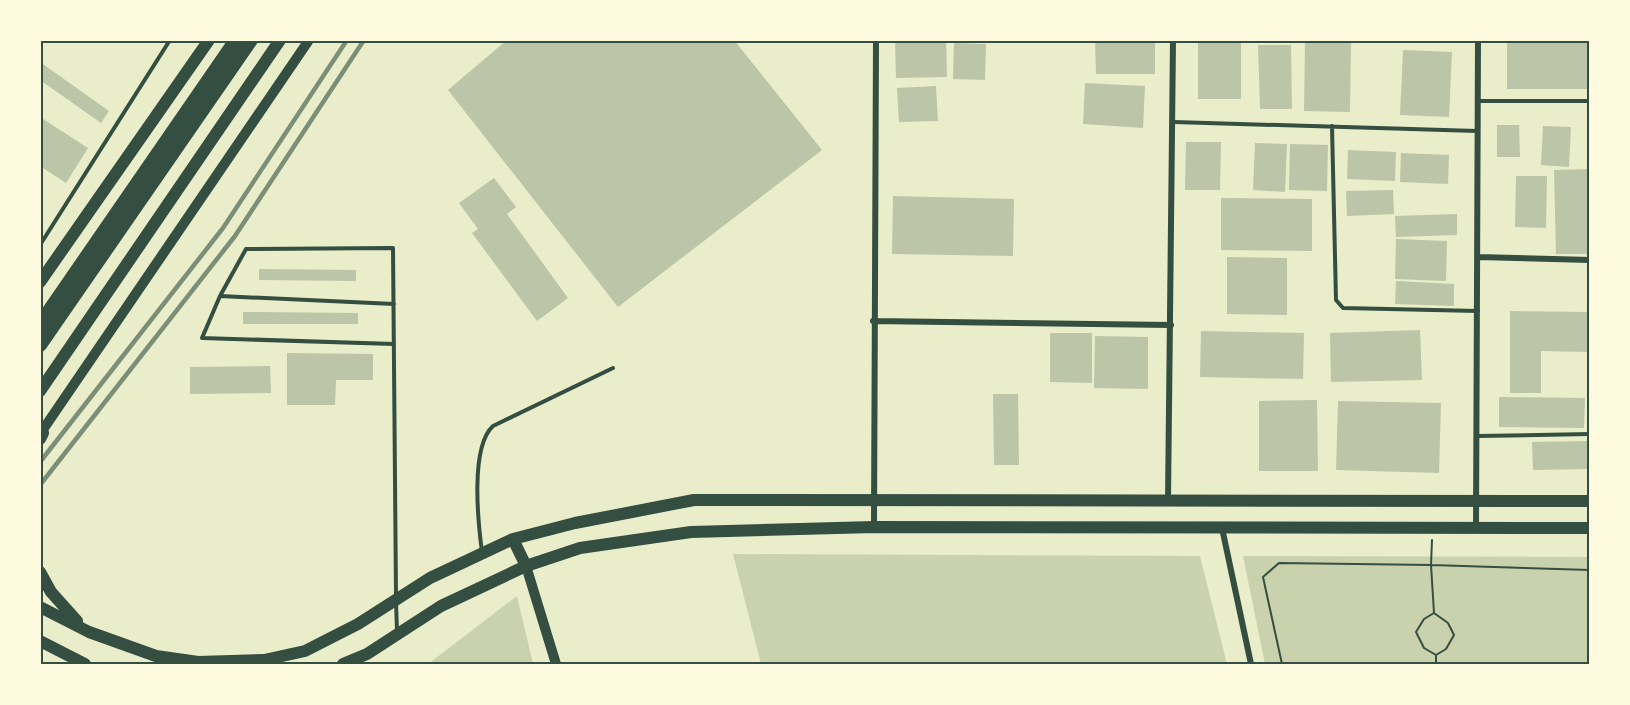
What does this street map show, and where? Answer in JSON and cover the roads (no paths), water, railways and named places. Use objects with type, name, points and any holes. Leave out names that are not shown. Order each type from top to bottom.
[{"type":"main road","points":[[40,282],[209,40]]},
{"type":"main road","points":[[40,324],[236,40]]},
{"type":"main road","points":[[40,345],[251,40]]},
{"type":"main road","points":[[40,392],[280,40]]},
{"type":"main road","points":[[41,607],[89,632],[156,656],[198,662],[264,660],[305,651],[396,601],[430,578],[513,538],[575,523],[694,500],[872,498],[1590,501]]},
{"type":"main road","points":[[343,664],[367,654],[441,606],[525,566],[580,548],[691,532],[874,527],[1590,528]]},
{"type":"main road","points":[[513,538],[525,566]]},
{"type":"main road","points":[[40,573],[68,614],[89,632]]},
{"type":"main road","points":[[40,640],[86,664]]},
{"type":"street","points":[[41,435],[309,40]]},
{"type":"street","points":[[874,527],[872,498],[876,40]]},
{"type":"street","points":[[1168,500],[1174,122],[1173,40]]},
{"type":"street","points":[[1476,528],[1478,40]]},
{"type":"street","points":[[1478,257],[1590,260]]},
{"type":"street","points":[[873,321],[1171,326]]},
{"type":"street","points":[[1222,528],[1251,664]]},
{"type":"street","points":[[525,566],[556,664]]},
{"type":"lane","points":[[40,245],[170,40]]},
{"type":"lane","points":[[1478,101],[1590,101]]},
{"type":"lane","points":[[1174,122],[1478,131]]},
{"type":"lane","points":[[1332,126],[1336,300],[1343,308],[1478,311]]},
{"type":"lane","points":[[394,344],[202,338],[220,296],[246,249],[393,248],[394,304],[396,601],[397,635]]},
{"type":"lane","points":[[220,296],[394,304]]},
{"type":"lane","points":[[482,553],[477,503],[482,444],[485,434],[494,426],[613,368]]},
{"type":"lane","points":[[1477,436],[1590,434]]},
{"type":"railway","points":[[40,462],[223,228],[347,40]]},
{"type":"railway","points":[[40,485],[235,236],[364,40]]}]
